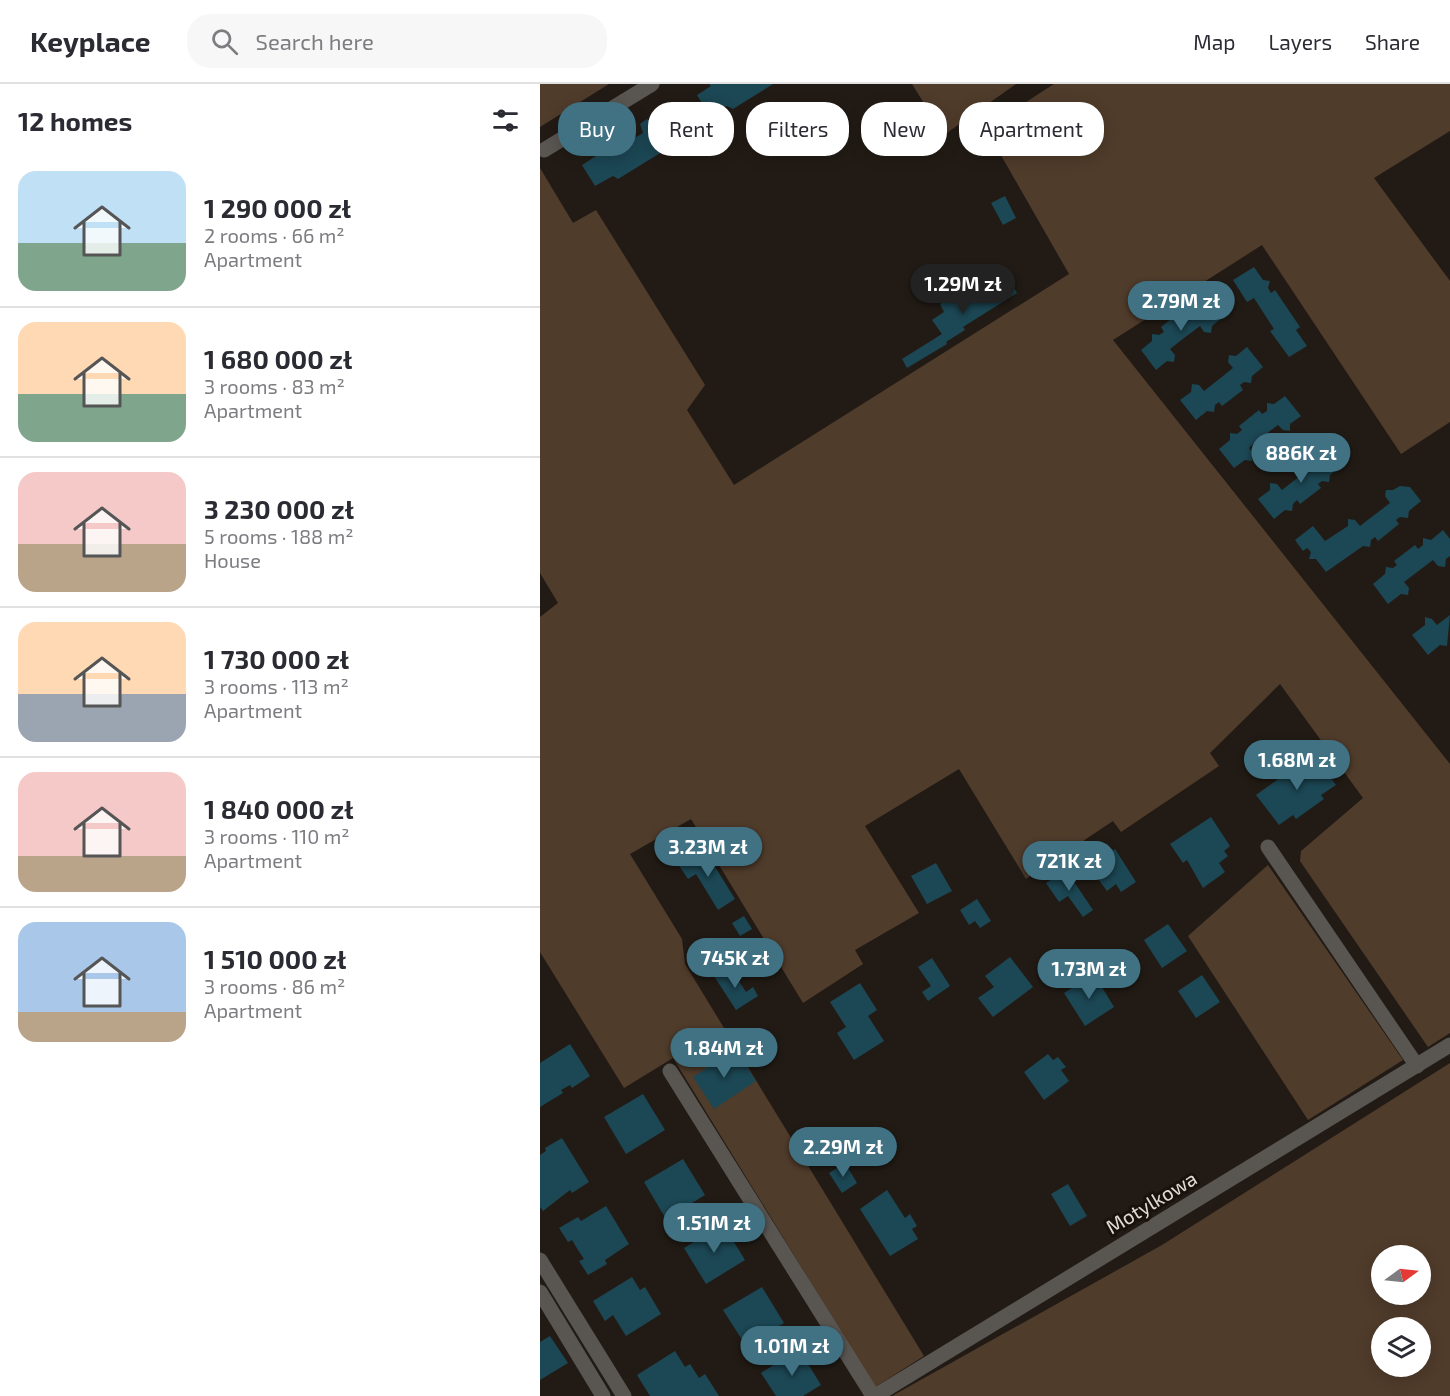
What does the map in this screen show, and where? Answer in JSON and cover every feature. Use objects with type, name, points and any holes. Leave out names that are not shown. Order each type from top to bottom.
[{"type":"street","points":[[544,150],[652,84]]},
{"type":"street","points":[[1268,847],[1417,1066]]},
{"type":"street","name":"Motylkowa","points":[[874,1396],[1450,1045]]},
{"type":"street","points":[[670,1071],[874,1396]]},
{"type":"street","points":[[540,1260],[624,1396]]},
{"type":"street","points":[[540,1292],[603,1396]]},
{"type":"shaded area","points":[[540,84],[609,84],[580,102],[558,102],[558,116],[540,127]]},
{"type":"shaded area","points":[[912,84],[1016,84],[991,102],[959,102],[959,124],[947,133],[947,102],[923,102]]},
{"type":"shaded area","points":[[1054,84],[1450,84],[1450,131],[1374,178],[1450,281],[1450,422],[1401,454],[1262,245],[1113,340],[1450,764],[1450,1033],[1428,1047],[1300,861],[1301,851],[1363,798],[1280,684],[1210,753],[1219,766],[1121,832],[1113,821],[1026,879],[959,769],[865,826],[919,913],[855,950],[863,964],[803,1003],[691,819],[630,854],[682,939],[685,964],[924,1356],[875,1387],[673,1058],[624,1088],[540,952],[540,617],[558,603],[540,573],[540,168],[573,223],[596,210],[705,385],[687,410],[734,485],[1069,274],[1001,156],[1104,156],[1104,102],[1026,102]]},
{"type":"shaded area","points":[[1268,865],[1403,1060],[1308,1120],[1188,936]]},
{"type":"shaded area","points":[[1450,1063],[1450,1396],[892,1396],[1162,1245]]},
{"type":"building","points":[[709,84],[773,84],[734,108],[734,102],[701,102],[697,95],[711,86]]},
{"type":"building","points":[[647,119],[648,156],[655,156],[618,179],[613,176],[595,186],[582,165],[596,156],[636,156],[636,137],[643,133],[640,124]]},
{"type":"building","points":[[1005,196],[1016,218],[1003,225],[991,203]]},
{"type":"building","points":[[1254,267],[1263,280],[1270,281],[1268,288],[1271,293],[1275,290],[1300,327],[1296,330],[1307,346],[1289,357],[1270,331],[1274,329],[1254,298],[1247,302],[1233,280]]},
{"type":"building","points":[[1006,274],[1017,293],[963,327],[965,330],[946,342],[947,344],[907,368],[902,359],[942,334],[932,320],[944,312],[940,304],[959,292],[964,300]]},
{"type":"building","points":[[1207,297],[1223,317],[1212,326],[1211,333],[1204,332],[1200,326],[1170,349],[1175,355],[1174,362],[1167,361],[1156,370],[1141,350],[1152,341],[1152,334],[1159,335],[1164,332],[1161,327],[1181,311],[1184,315],[1189,312],[1189,305],[1196,306]]},
{"type":"building","points":[[1247,347],[1263,367],[1252,376],[1251,383],[1244,382],[1240,385],[1243,390],[1222,406],[1219,402],[1215,405],[1214,412],[1207,411],[1196,420],[1180,400],[1191,392],[1192,384],[1199,385],[1204,391],[1218,380],[1233,368],[1228,362],[1229,355],[1236,356]]},
{"type":"building","points":[[1285,396],[1301,416],[1290,424],[1290,431],[1283,430],[1278,425],[1254,443],[1249,448],[1253,453],[1252,461],[1245,460],[1234,468],[1219,449],[1230,440],[1230,433],[1237,434],[1242,430],[1239,426],[1259,410],[1262,414],[1267,411],[1267,403],[1274,404]]},
{"type":"building","points":[[1325,446],[1341,466],[1330,475],[1329,482],[1322,481],[1318,484],[1321,488],[1300,504],[1297,500],[1293,504],[1292,511],[1285,510],[1274,519],[1258,499],[1270,490],[1270,483],[1277,484],[1282,490],[1296,479],[1311,467],[1306,461],[1307,453],[1314,455]]},
{"type":"building","points":[[1400,486],[1410,487],[1421,501],[1409,511],[1408,518],[1400,517],[1396,520],[1399,524],[1378,541],[1375,537],[1371,540],[1370,547],[1363,546],[1326,572],[1316,559],[1309,559],[1311,552],[1307,548],[1303,551],[1295,540],[1313,526],[1325,541],[1348,526],[1348,519],[1355,520],[1360,526],[1390,503],[1385,496],[1386,490],[1393,490]]},
{"type":"building","points":[[1443,530],[1450,539],[1450,556],[1446,559],[1445,567],[1438,566],[1433,560],[1404,582],[1409,588],[1408,595],[1401,594],[1388,604],[1373,584],[1385,574],[1386,567],[1393,568],[1397,565],[1394,561],[1415,545],[1418,549],[1423,545],[1423,538],[1431,540]]},
{"type":"building","points":[[1450,615],[1447,646],[1440,645],[1428,655],[1412,635],[1425,625],[1425,617],[1432,619],[1437,625]]},
{"type":"building","points":[[1313,754],[1336,785],[1321,795],[1324,799],[1296,819],[1293,815],[1279,825],[1256,795]]},
{"type":"building","points":[[1211,817],[1230,846],[1224,851],[1228,856],[1219,863],[1225,872],[1203,888],[1187,860],[1183,863],[1170,844]]},
{"type":"building","points":[[704,849],[735,899],[718,910],[696,874],[688,879],[678,864]]},
{"type":"building","points":[[1115,849],[1136,882],[1121,892],[1116,884],[1107,891],[1099,880],[1109,873],[1100,859]]},
{"type":"building","points":[[936,863],[952,891],[927,904],[911,876]]},
{"type":"building","points":[[1066,870],[1093,910],[1083,917],[1068,896],[1059,902],[1046,883]]},
{"type":"building","points":[[977,899],[991,921],[980,928],[975,921],[969,925],[960,910]]},
{"type":"building","points":[[744,916],[752,929],[740,936],[732,923]]},
{"type":"building","points":[[1168,924],[1187,951],[1162,968],[1144,940]]},
{"type":"building","points":[[1010,957],[1033,987],[993,1017],[978,998],[994,987],[985,976]]},
{"type":"building","points":[[932,958],[950,986],[928,1001],[922,992],[931,986],[918,967]]},
{"type":"building","points":[[729,966],[746,992],[753,987],[758,996],[736,1010],[714,976]]},
{"type":"building","points":[[1094,974],[1114,1007],[1085,1026],[1064,993]]},
{"type":"building","points":[[1202,975],[1220,1002],[1196,1018],[1178,991]]},
{"type":"building","points":[[860,983],[877,1010],[868,1016],[884,1041],[854,1060],[837,1033],[846,1027],[830,1002]]},
{"type":"building","points":[[570,1044],[590,1076],[572,1088],[570,1085],[561,1090],[563,1093],[540,1107],[540,1063]]},
{"type":"building","points":[[735,1049],[756,1081],[714,1109],[693,1077]]},
{"type":"building","points":[[1048,1054],[1053,1060],[1058,1057],[1066,1067],[1061,1070],[1069,1081],[1044,1100],[1024,1072]]},
{"type":"building","points":[[643,1094],[665,1130],[626,1154],[604,1117]]},
{"type":"building","points":[[562,1138],[589,1182],[572,1193],[570,1190],[543,1211],[540,1207],[540,1155],[546,1151],[545,1148]]},
{"type":"building","points":[[683,1159],[705,1195],[666,1219],[644,1182]]},
{"type":"building","points":[[845,1163],[857,1183],[842,1193],[829,1173]]},
{"type":"building","points":[[1068,1184],[1087,1216],[1070,1226],[1051,1194]]},
{"type":"building","points":[[887,1190],[905,1218],[910,1214],[917,1226],[912,1229],[918,1239],[890,1256],[860,1209]]},
{"type":"building","points":[[606,1206],[629,1244],[605,1260],[607,1264],[588,1275],[579,1261],[584,1259],[572,1240],[568,1242],[559,1228],[578,1217],[581,1221]]},
{"type":"building","points":[[723,1224],[745,1260],[706,1284],[684,1248]]},
{"type":"building","points":[[632,1277],[640,1290],[645,1287],[661,1314],[626,1336],[613,1315],[605,1321],[593,1301]]},
{"type":"building","points":[[762,1287],[784,1323],[746,1346],[723,1310]]},
{"type":"building","points":[[550,1336],[568,1363],[540,1380],[540,1342]]},
{"type":"building","points":[[799,1349],[821,1385],[803,1396],[776,1396],[761,1373]]},
{"type":"building","points":[[675,1351],[685,1367],[690,1364],[699,1378],[705,1374],[719,1396],[650,1396],[637,1375]]}]
